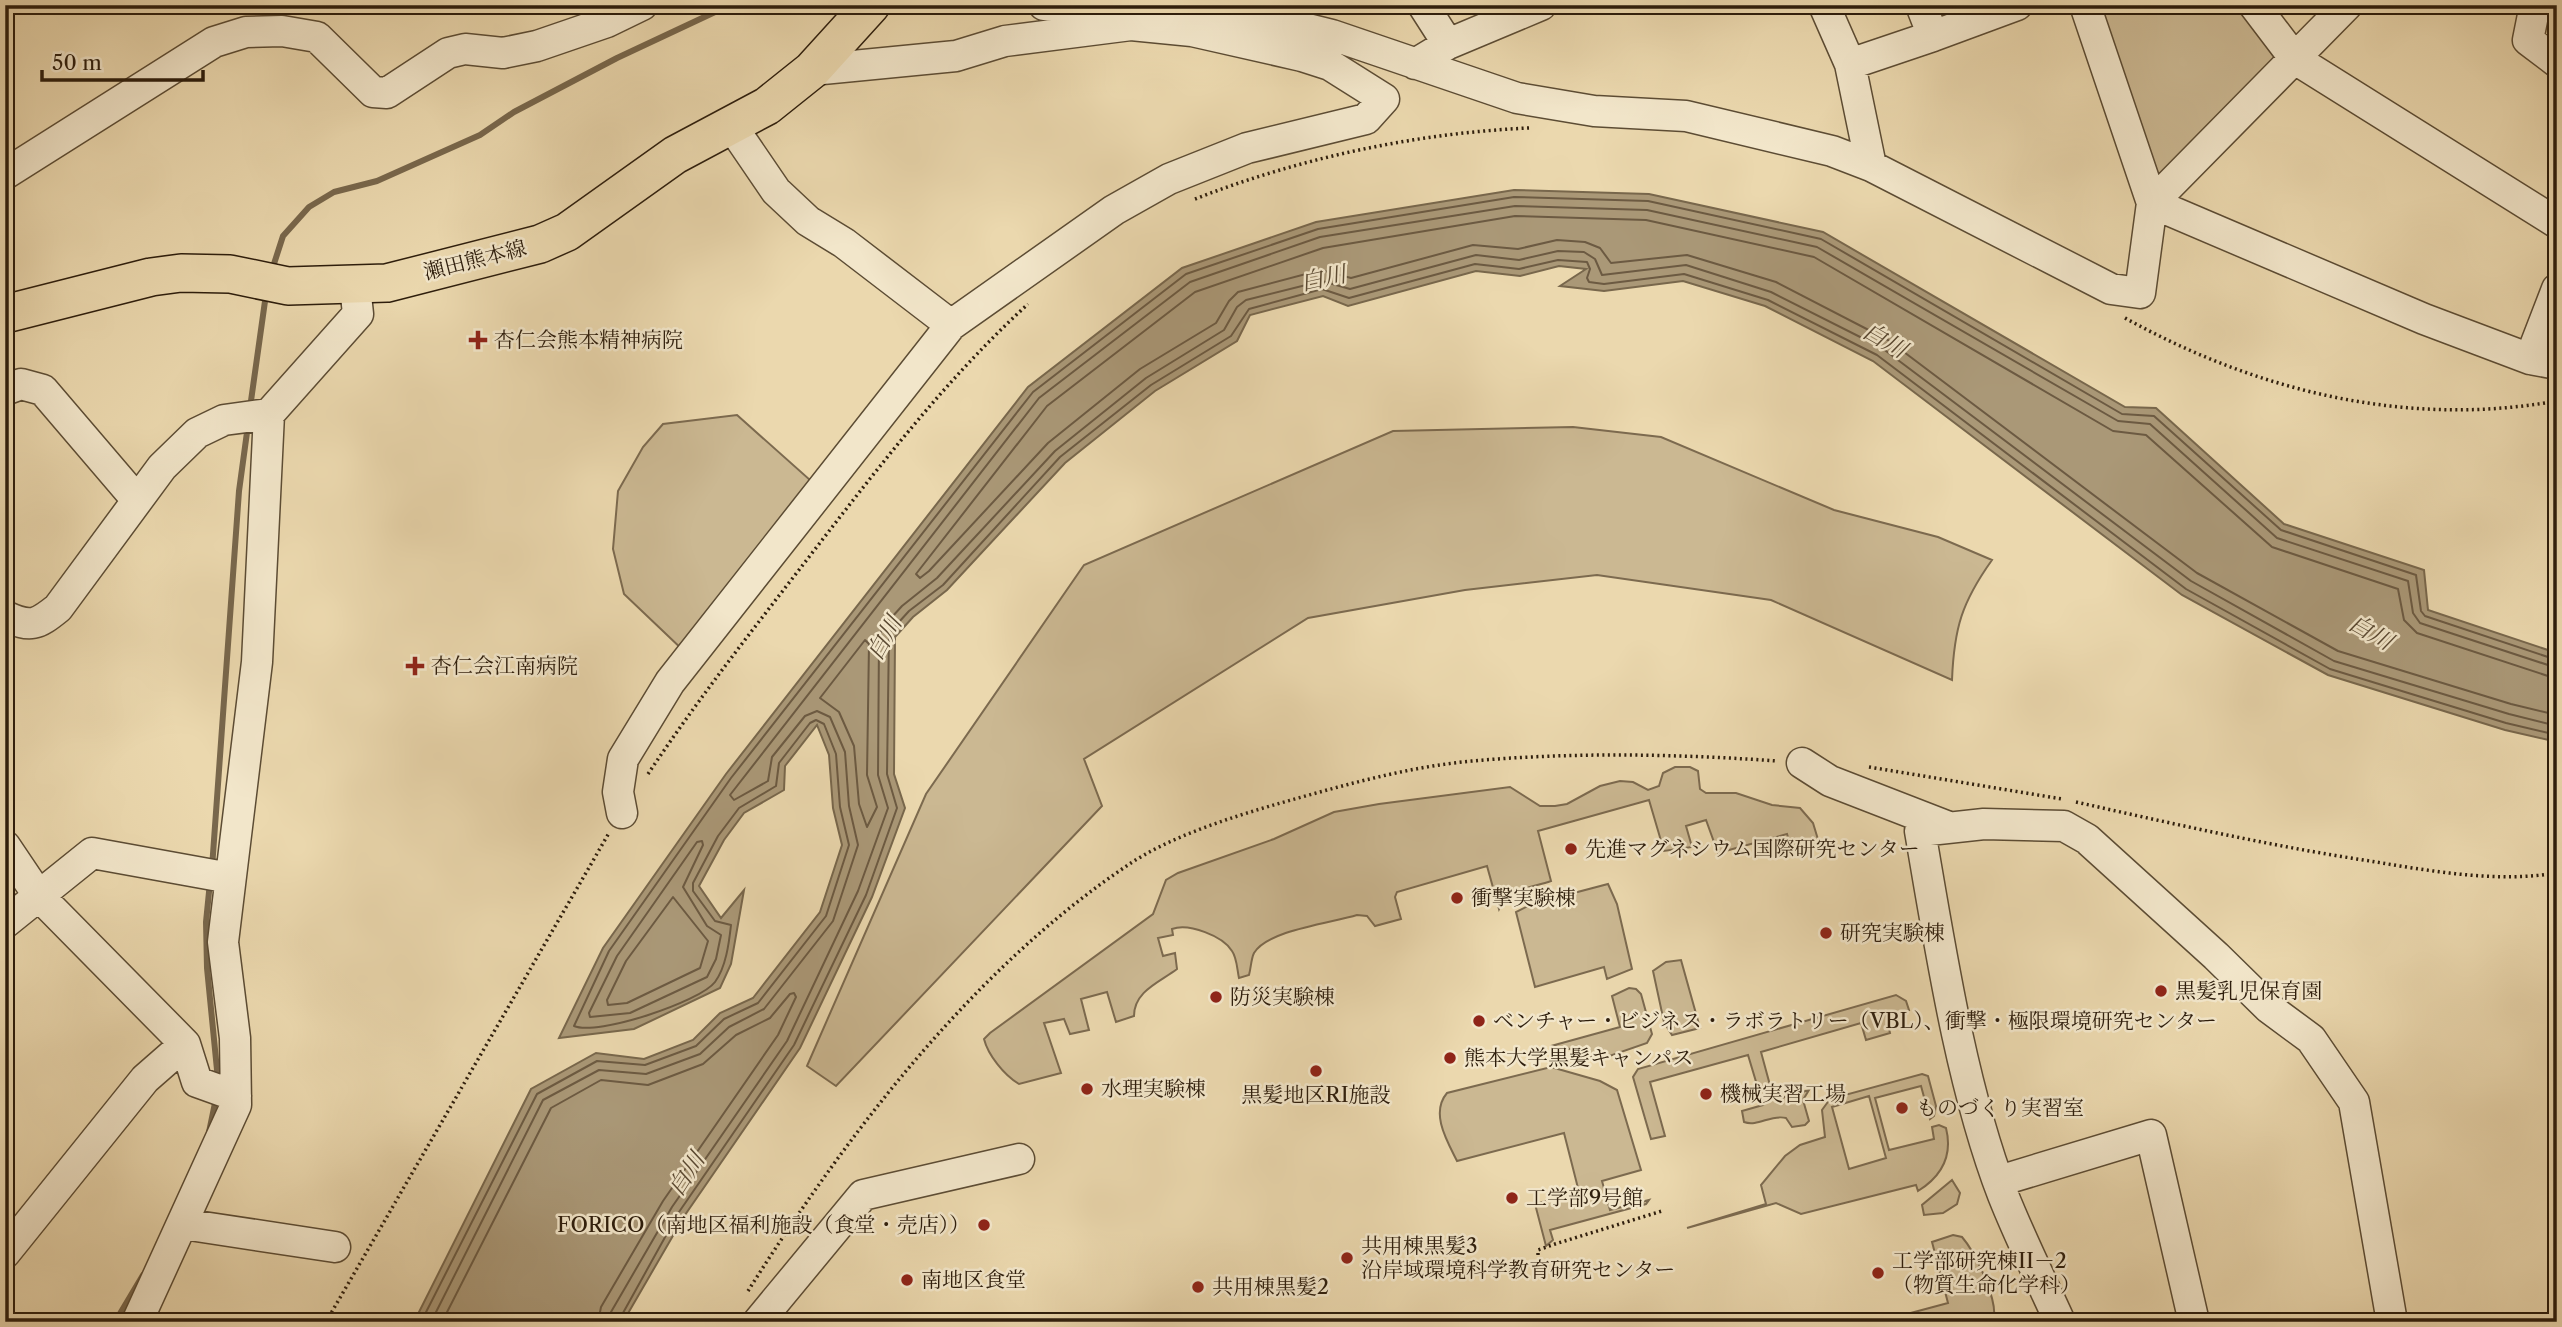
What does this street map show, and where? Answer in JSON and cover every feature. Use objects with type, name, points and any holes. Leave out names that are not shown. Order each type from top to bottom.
[{"type":"main road","name":"瀬田熊本線","points":[[5,314],[151,277],[181,273],[230,274],[288,286],[387,283],[540,244],[567,232],[676,155],[767,106],[812,70],[871,5]]},
{"type":"street","points":[[5,174],[214,42],[246,32],[282,31],[317,37],[373,92],[387,93],[448,53],[465,49],[503,53],[537,46],[607,22],[642,5]]},
{"type":"street","points":[[1044,5],[1263,19],[1332,35],[1517,97],[1594,111],[1686,116],[1832,151],[1871,166],[2111,289],[2140,293],[2152,203],[2085,5]]},
{"type":"street","points":[[1423,5],[1448,44]]},
{"type":"street","points":[[1415,64],[1448,44],[1541,5]]},
{"type":"street","points":[[1824,5],[1850,64],[1871,166]]},
{"type":"street","points":[[1921,5],[1933,36]]},
{"type":"street","points":[[1850,64],[2017,5]]},
{"type":"street","points":[[2254,5],[2295,59],[2557,223]]},
{"type":"street","points":[[2152,203],[2347,5]]},
{"type":"street","points":[[2535,5],[2528,40],[2557,62]]},
{"type":"street","points":[[622,813],[618,792],[623,759],[670,682],[951,325],[1114,209],[1169,179],[1247,148],[1366,119],[1384,99],[1329,65],[1302,56],[1192,31],[1131,25],[1005,41],[956,56],[812,70]]},
{"type":"street","points":[[731,125],[776,191],[808,221],[845,243],[951,325]]},
{"type":"street","points":[[2152,203],[2424,319],[2544,362],[2557,289]]},
{"type":"street","points":[[137,1322],[236,1105],[235,1038],[223,942],[257,662],[269,414],[358,314],[355,286]]},
{"type":"street","points":[[5,390],[21,384],[43,390],[137,500]]},
{"type":"street","points":[[5,616],[21,624],[38,624],[58,608],[162,467],[197,433],[224,420],[269,414]]},
{"type":"street","points":[[1802,762],[1830,781],[1947,826]]},
{"type":"street","points":[[2060,1322],[1999,1181],[1966,1064],[1936,926],[1920,831],[1947,826],[2064,826],[2087,839],[2269,1008],[2311,1039],[2354,1102],[2392,1322]]},
{"type":"street","points":[[5,846],[37,895],[185,1044],[197,1083],[236,1096]]},
{"type":"street","points":[[5,923],[92,853],[230,878]]},
{"type":"street","points":[[5,1253],[145,1079],[185,1044]]},
{"type":"street","points":[[1999,1181],[2151,1135],[2194,1322]]},
{"type":"street","points":[[750,1311],[863,1195],[1019,1159]]},
{"type":"street","points":[[183,1224],[335,1247]]},
{"type":"path","points":[[1191,200],[1229,186],[1368,148],[1495,129],[1535,127]]},
{"type":"path","points":[[326,1322],[598,849],[689,713],[842,515],[976,352],[1034,299]]},
{"type":"path","points":[[750,1311],[843,1153],[934,1037],[1022,948],[1129,864],[1219,821],[1365,779],[1471,761],[1634,755],[1802,762]]},
{"type":"path","points":[[1856,766],[2060,799],[2261,844],[2444,873],[2540,876],[2557,873]]},
{"type":"path","points":[[1538,1255],[1538,1250],[1654,1216],[1662,1211]]},
{"type":"shaded area","points":[[2085,5],[2254,5],[2295,59],[2152,203]]},
{"type":"shaded area","points":[[737,415],[819,488],[686,653],[624,594],[613,549],[618,491],[643,447],[663,424]]},
{"type":"shaded area","points":[[1573,427],[1661,437],[1834,510],[1938,537],[1992,560],[1973,589],[1962,616],[1955,645],[1952,680],[1771,600],[1597,575],[1465,590],[1308,618],[1084,759],[1102,806],[836,1086],[807,1066],[926,794],[1084,565],[1393,431]]},
{"type":"shaded area","points":[[1675,767],[1690,767],[1698,771],[1700,789],[1706,793],[1736,793],[1772,805],[1800,808],[1813,823],[1820,846],[1793,854],[1787,834],[1718,853],[1706,820],[1686,826],[1692,847],[1664,851],[1649,800],[1538,831],[1551,881],[1514,893],[1499,909],[1487,866],[1397,892],[1395,897],[1401,919],[1375,926],[1367,916],[1357,915],[1272,938],[1254,953],[1249,975],[1239,978],[1234,954],[1221,940],[1196,929],[1172,929],[1173,935],[1158,938],[1163,956],[1175,953],[1177,969],[1143,994],[1135,1007],[1134,1016],[1116,1022],[1107,992],[1081,999],[1089,1030],[1070,1034],[1064,1019],[1044,1023],[1061,1073],[1019,1084],[997,1064],[986,1045],[984,1039],[990,1033],[1153,914],[1166,880],[1178,873],[1274,839],[1334,812],[1510,787],[1540,806],[1555,806],[1567,804],[1600,786],[1620,781],[1633,782],[1648,790],[1659,786],[1663,773]]},
{"type":"shaded area","points":[[1608,884],[1617,904],[1632,969],[1607,979],[1604,967],[1535,987],[1516,912],[1532,904]]},
{"type":"shaded area","points":[[1681,960],[1700,1028],[1672,1035],[1664,1022],[1653,971],[1666,962]]},
{"type":"shaded area","points":[[1629,988],[1636,989],[1641,994],[1652,1034],[1647,1043],[1598,1060],[1577,1050],[1551,1046],[1620,1027],[1612,996]]},
{"type":"shaded area","points":[[1896,995],[1906,1001],[1909,1010],[1886,1016],[1890,1033],[1866,1040],[1861,1023],[1761,1052],[1774,1100],[1809,1090],[1803,1100],[1809,1121],[1805,1125],[1792,1127],[1786,1118],[1780,1117],[1754,1123],[1744,1122],[1742,1111],[1763,1105],[1748,1055],[1650,1082],[1665,1136],[1651,1139],[1633,1077],[1638,1069]]},
{"type":"shaded area","points":[[1551,1067],[1600,1081],[1617,1090],[1641,1170],[1602,1181],[1610,1210],[1649,1200],[1646,1204],[1550,1230],[1553,1240],[1546,1246],[1535,1204],[1579,1192],[1564,1133],[1457,1161],[1442,1127],[1440,1109],[1447,1093]]},
{"type":"shaded area","points":[[1922,1074],[1928,1076],[1936,1106],[1934,1116],[1930,1119],[1921,1086],[1875,1098],[1889,1150],[1934,1139],[1932,1127],[1939,1125],[1946,1128],[1948,1138],[1944,1164],[1933,1179],[1918,1191],[1916,1185],[1801,1214],[1776,1203],[1687,1228],[1766,1204],[1761,1185],[1785,1156],[1800,1145],[1825,1137],[1822,1110],[1830,1099]],"holes":[[[1869,1096],[1886,1158],[1849,1169],[1832,1107]]]},
{"type":"shaded area","points":[[1952,1180],[1960,1193],[1957,1204],[1943,1213],[1924,1215],[1922,1205]]},
{"type":"shaded area","points":[[1953,1235],[1962,1237],[1979,1265],[1993,1303],[1993,1322],[1877,1322],[1948,1303],[1932,1242]]},
{"type":"water","name":"白川","points":[[1514,190],[1649,194],[1823,232],[2125,407],[2156,408],[2284,524],[2424,570],[2428,610],[2557,653],[2557,742],[2505,730],[2328,675],[2182,595],[1873,361],[1765,306],[1683,281],[1604,291],[1560,286],[1586,269],[1559,266],[1520,276],[1476,271],[1348,306],[1323,296],[1250,315],[1237,341],[1155,391],[1065,463],[947,590],[913,617],[895,637],[894,774],[905,808],[872,897],[800,1048],[685,1215],[623,1322],[414,1322],[531,1089],[596,1053],[644,1059],[693,1040],[720,1013],[753,998],[820,912],[842,845],[833,808],[829,755],[817,725],[785,766],[784,790],[744,813],[724,840],[699,886],[721,918],[744,890],[731,964],[720,988],[634,1029],[559,1038],[603,948],[726,774],[1028,387],[1182,268],[1316,222]]},
{"type":"waterway","points":[[272,270],[283,236],[309,207],[334,192],[377,181],[480,135],[514,112],[617,58],[730,5]]},
{"type":"waterway","points":[[250,408],[266,294]]},
{"type":"waterway","points":[[212,868],[239,491],[248,425]]},
{"type":"waterway","points":[[210,882],[206,922],[207,968],[218,1080]]},
{"type":"waterway","points":[[209,1132],[216,1098]]},
{"type":"waterway","points":[[115,1322],[143,1275]]},
{"type":"place","name":"杏仁会熊本精神病院","points":[[478,340]]},
{"type":"place","name":"杏仁会江南病院","points":[[415,666]]},
{"type":"place","name":"先進マグネシウム国際研究センター","points":[[1571,849]]},
{"type":"place","name":"衝撃実験棟","points":[[1457,898]]},
{"type":"place","name":"研究実験棟","points":[[1826,933]]},
{"type":"place","name":"黒髪乳児保育園","points":[[2161,991]]},
{"type":"place","name":"防災実験棟","points":[[1216,997]]},
{"type":"place","name":"ベンチャー・ビジネス・ラボラトリー（VBL）、衝撃・極限環境研究センター","points":[[1479,1021]]},
{"type":"place","name":"熊本大学黒髪キャンパス","points":[[1450,1058]]},
{"type":"place","name":"黒髪地区RI施設","points":[[1316,1071]]},
{"type":"place","name":"水理実験棟","points":[[1087,1089]]},
{"type":"place","name":"機械実習工場","points":[[1706,1094]]},
{"type":"place","name":"ものづくり実習室","points":[[1902,1108]]},
{"type":"place","name":"工学部9号館","points":[[1512,1198]]},
{"type":"place","name":"FORICO（南地区福利施設（食堂・売店））","points":[[984,1225]]},
{"type":"place","name":"共用棟黒髪3 沿岸域環境科学教育研究センター","points":[[1347,1258]]},
{"type":"place","name":"工学部研究棟II－2 （物質生命化学科）","points":[[1878,1273]]},
{"type":"place","name":"南地区食堂","points":[[907,1280]]},
{"type":"place","name":"共用棟黒髪2","points":[[1198,1287]]}]
